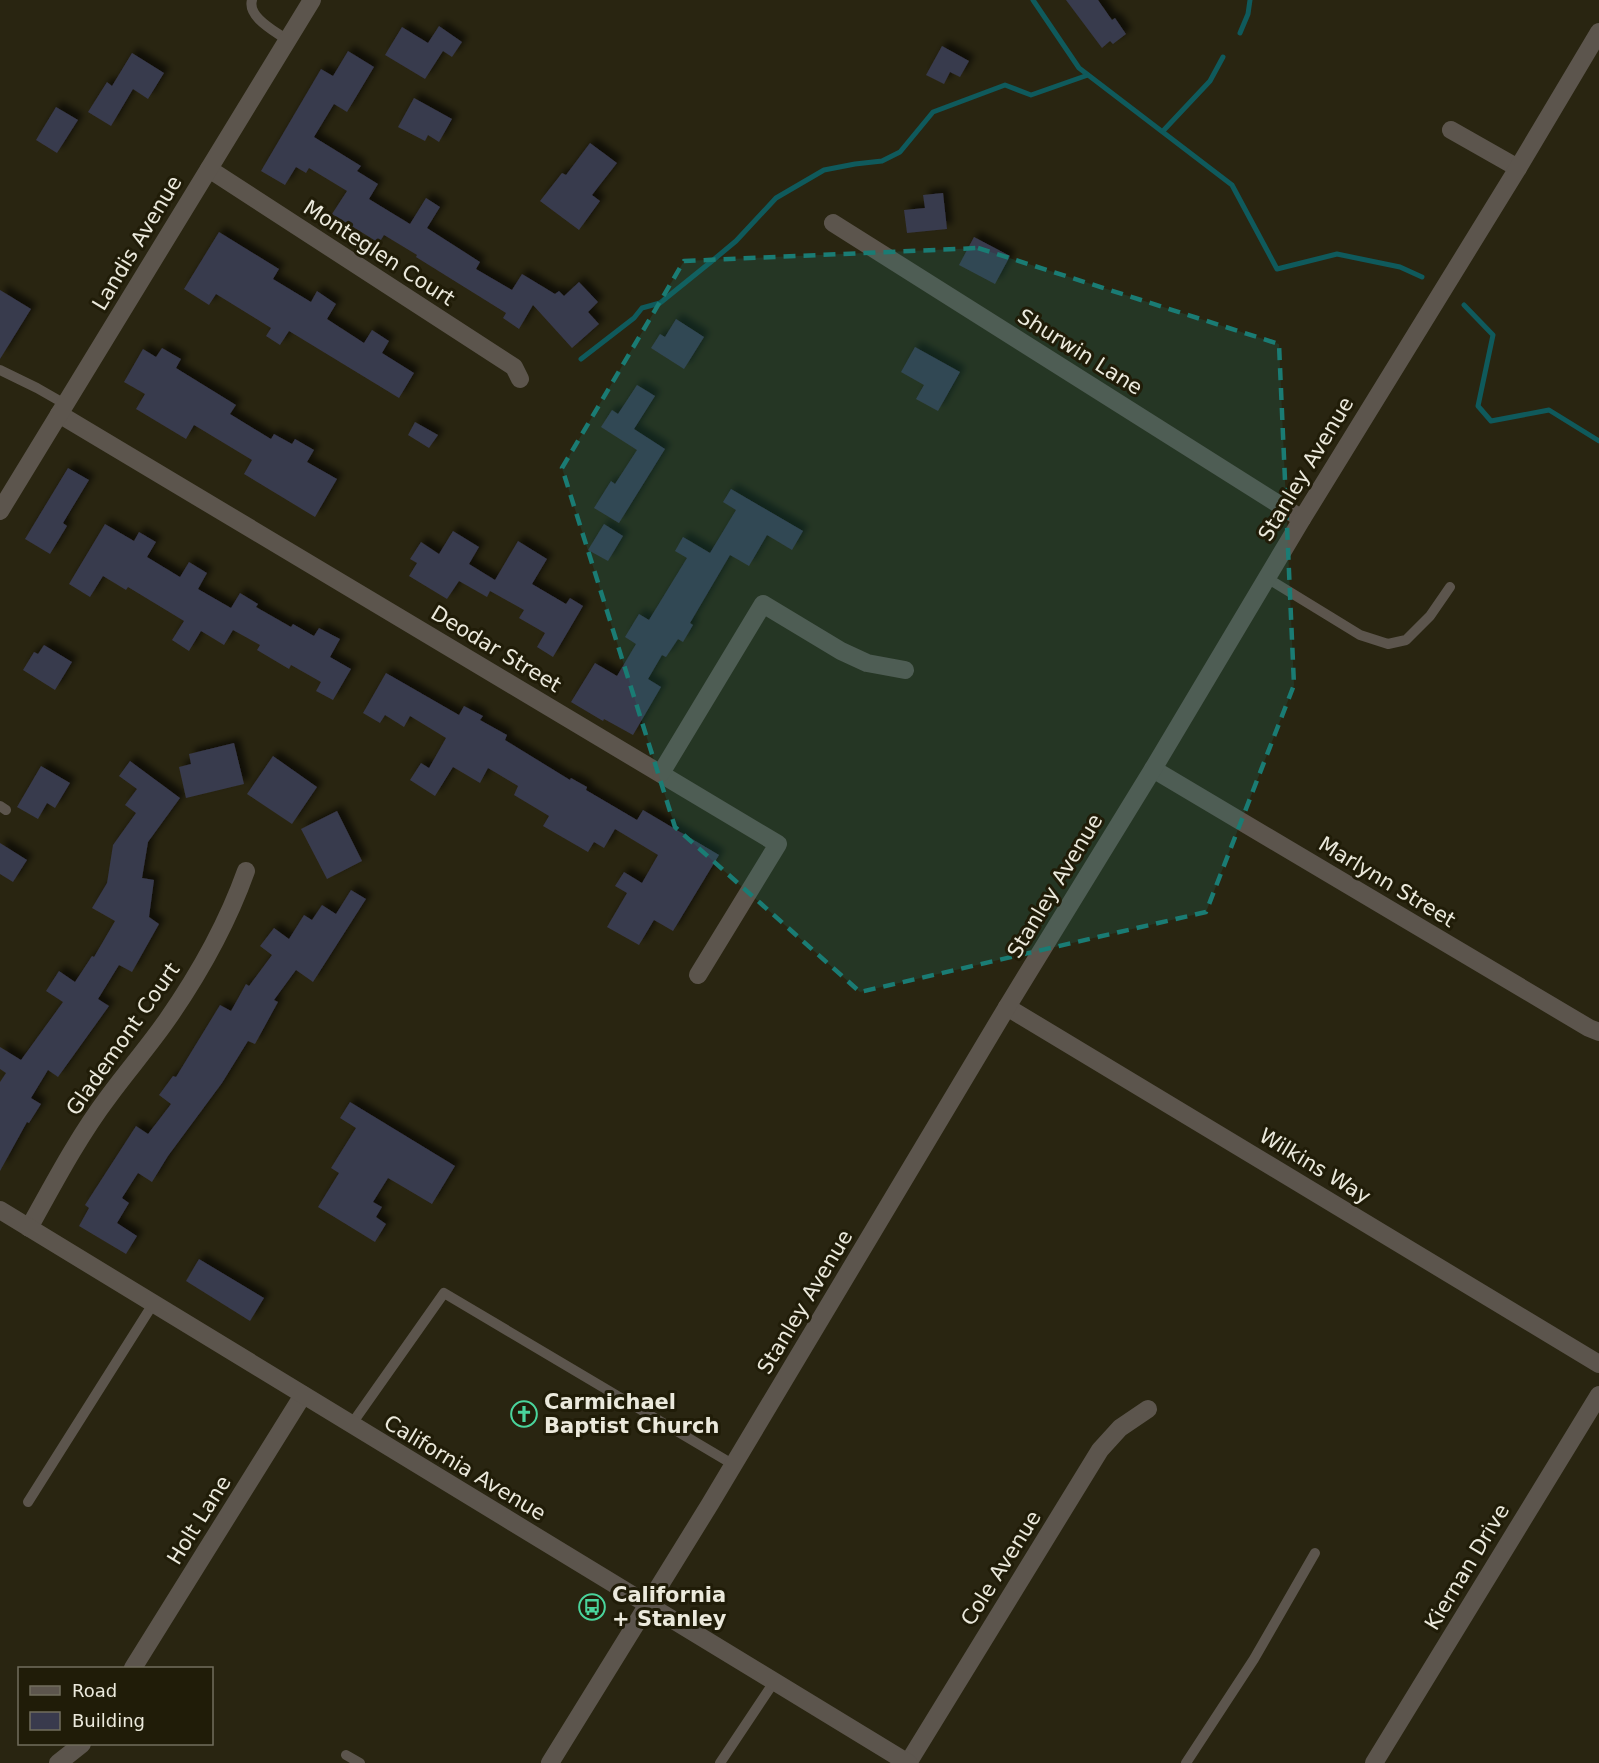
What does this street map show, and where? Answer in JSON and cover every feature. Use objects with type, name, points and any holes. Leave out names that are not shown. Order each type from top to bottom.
[{"type":"street","name":"Landis Avenue","points":[[0,510],[312,0]]},
{"type":"street","name":"Stanley Avenue","points":[[550,1763],[734,1465],[1007,1007],[1599,32]]},
{"type":"street","points":[[1451,130],[1518,168]]},
{"type":"street","name":"Monteglen Court","points":[[208,169],[497,356],[514,368],[520,379]]},
{"type":"street","name":"Shurwin Lane","points":[[833,223],[1302,519]]},
{"type":"street","name":"Deodar Street","points":[[62,409],[778,844],[698,975]]},
{"type":"street","points":[[661,773],[763,604],[841,651],[867,663],[905,670]]},
{"type":"street","name":"Marlynn Street","points":[[1153,769],[1588,1028],[1599,1032]]},
{"type":"street","name":"Glademont Court","points":[[29,1228],[72,1150],[108,1097],[167,1020],[202,965],[226,921],[246,871]]},
{"type":"street","name":"Wilkins Way","points":[[1007,1007],[1599,1364]]},
{"type":"street","name":"California Avenue","points":[[0,1210],[908,1763]]},
{"type":"street","name":"Holt Lane","points":[[135,1667],[303,1395]]},
{"type":"street","name":"Kiernan Drive","points":[[1374,1763],[1599,1395]]},
{"type":"street","name":"Cole Avenue","points":[[908,1763],[1100,1450],[1120,1428],[1148,1409]]},
{"type":"street","points":[[58,1763],[80,1745]]},
{"type":"lane","points":[[252,0],[250,4],[254,15],[288,40]]},
{"type":"lane","points":[[0,370],[37,388],[62,409]]},
{"type":"lane","points":[[1267,578],[1360,635],[1388,644],[1406,640],[1430,616],[1450,587]]},
{"type":"lane","points":[[351,1425],[444,1293],[734,1465]]},
{"type":"lane","points":[[28,1502],[153,1304]]},
{"type":"lane","points":[[1186,1763],[1254,1659],[1315,1553]]},
{"type":"lane","points":[[720,1763],[774,1682]]},
{"type":"lane","points":[[346,1755],[360,1763]]},
{"type":"highlighted area","points":[[978,248],[1279,344],[1294,685],[1206,912],[860,992],[675,827],[562,468],[684,261]]},
{"type":"building","points":[[1066,0],[1098,0],[1112,20],[1115,18],[1126,34],[1113,44],[1110,41],[1102,48]]},
{"type":"building","points":[[439,26],[462,42],[452,57],[443,51],[425,79],[385,55],[402,27],[428,43]]},
{"type":"building","points":[[942,46],[969,61],[960,77],[950,72],[944,84],[926,75]]},
{"type":"building","points":[[348,51],[374,67],[347,112],[334,104],[314,137],[361,166],[357,171],[378,184],[369,199],[410,224],[426,198],[440,207],[427,228],[480,262],[476,269],[512,290],[522,274],[555,294],[559,291],[564,296],[579,282],[598,302],[588,312],[599,324],[572,348],[533,305],[519,329],[503,318],[506,313],[416,257],[417,255],[384,235],[379,243],[332,214],[347,191],[309,168],[306,173],[296,167],[285,185],[261,171],[321,69],[333,76]]},
{"type":"building","points":[[132,53],[164,73],[148,99],[133,89],[111,126],[88,112],[107,82],[112,86]]},
{"type":"building","points":[[414,98],[452,119],[439,142],[428,135],[425,141],[398,127]]},
{"type":"building","points":[[56,107],[78,120],[57,153],[36,140]]},
{"type":"building","points":[[590,143],[617,163],[592,195],[600,201],[579,230],[540,201],[562,173],[566,175]]},
{"type":"building","points":[[943,193],[947,229],[907,233],[904,210],[925,208],[923,195]]},
{"type":"building","points":[[219,232],[279,269],[273,279],[311,302],[317,291],[336,304],[327,319],[364,343],[372,330],[389,341],[382,353],[414,373],[399,398],[289,331],[280,345],[266,336],[271,328],[216,294],[209,305],[184,289]]},
{"type":"building","points":[[974,237],[1010,256],[995,284],[959,265]]},
{"type":"building","points":[[0,290],[31,309],[0,359]]},
{"type":"building","points":[[676,319],[704,337],[684,369],[651,348],[660,334],[665,337]]},
{"type":"building","points":[[915,347],[960,372],[938,411],[916,399],[924,385],[901,372]]},
{"type":"building","points":[[162,348],[181,359],[176,368],[236,405],[230,414],[271,439],[274,434],[292,444],[295,439],[314,450],[307,462],[337,479],[315,517],[244,474],[252,460],[194,425],[186,439],[136,409],[145,394],[124,382],[143,349],[156,357]]},
{"type":"building","points":[[637,385],[655,396],[634,429],[665,449],[619,523],[594,508],[611,481],[615,484],[637,450],[601,427],[612,410],[618,414]]},
{"type":"building","points":[[415,422],[438,435],[429,448],[408,435]]},
{"type":"building","points":[[68,468],[89,480],[63,523],[67,526],[50,554],[25,539]]},
{"type":"building","points":[[731,489],[803,531],[792,550],[767,535],[749,566],[730,555],[690,623],[693,625],[683,642],[678,639],[666,657],[662,655],[648,679],[661,687],[633,735],[571,702],[595,663],[617,676],[636,644],[625,637],[639,614],[649,620],[687,558],[675,551],[683,537],[710,553],[736,510],[723,502]]},
{"type":"building","points":[[105,524],[134,541],[139,532],[156,542],[147,557],[180,577],[189,562],[207,573],[198,589],[231,608],[240,593],[258,604],[256,607],[291,627],[293,624],[314,636],[319,628],[340,639],[330,657],[351,669],[333,700],[316,691],[321,682],[291,665],[289,669],[257,650],[260,645],[233,630],[224,645],[201,631],[189,651],[172,640],[184,621],[128,587],[126,590],[103,576],[90,597],[69,584]]},
{"type":"building","points":[[604,524],[623,536],[608,561],[588,550]]},
{"type":"building","points":[[453,531],[479,547],[469,564],[495,580],[518,541],[547,559],[532,584],[566,604],[570,598],[583,606],[553,657],[537,647],[545,633],[519,618],[524,610],[490,591],[487,597],[459,581],[447,599],[409,576],[417,563],[410,559],[421,542],[439,554]]},
{"type":"building","points":[[44,645],[72,662],[55,690],[23,670],[34,652],[38,654]]},
{"type":"building","points":[[386,673],[459,715],[464,706],[483,716],[480,720],[507,735],[505,740],[570,780],[571,778],[587,787],[586,790],[637,820],[643,810],[719,855],[673,931],[654,920],[639,945],[607,927],[627,893],[615,886],[624,872],[642,883],[658,855],[615,829],[604,848],[594,842],[588,852],[543,826],[549,816],[514,795],[518,786],[488,768],[480,783],[453,767],[435,796],[410,780],[421,763],[429,768],[446,738],[410,716],[404,727],[385,715],[380,723],[363,713]]},
{"type":"building","points":[[234,743],[244,784],[186,798],[179,767],[191,764],[189,754]]},
{"type":"building","points":[[273,756],[317,787],[292,824],[247,794]]},
{"type":"building","points":[[130,761],[180,798],[148,842],[142,878],[154,880],[149,917],[159,924],[132,972],[119,965],[98,999],[109,1006],[58,1077],[48,1070],[31,1098],[41,1104],[29,1123],[27,1122],[0,1171],[0,1082],[6,1073],[0,1069],[0,1047],[21,1060],[63,1002],[46,991],[59,971],[75,982],[92,956],[94,957],[115,921],[92,908],[107,883],[113,845],[136,813],[125,805],[137,789],[119,776]]},
{"type":"building","points":[[41,766],[70,783],[55,808],[47,803],[38,819],[17,807]]},
{"type":"building","points":[[337,811],[362,861],[327,879],[301,829]]},
{"type":"building","points":[[0,843],[27,860],[13,882],[0,874]]},
{"type":"building","points":[[351,890],[366,899],[313,982],[296,970],[274,1000],[278,1002],[255,1044],[248,1041],[222,1083],[168,1156],[152,1182],[138,1173],[122,1198],[129,1203],[117,1223],[137,1236],[126,1254],[79,1226],[89,1208],[85,1205],[136,1126],[148,1134],[171,1104],[159,1095],[173,1076],[176,1077],[220,1005],[231,1011],[246,984],[249,986],[272,955],[260,946],[274,928],[289,939],[304,915],[312,920],[322,905],[336,914]]},
{"type":"building","points":[[350,1102],[455,1166],[432,1204],[388,1178],[373,1202],[382,1207],[376,1217],[386,1224],[375,1242],[318,1207],[339,1173],[331,1168],[356,1128],[340,1118]]},
{"type":"building","points":[[199,1259],[264,1298],[250,1321],[186,1281]]},
{"type":"waterway","points":[[1033,0],[1079,68],[1232,185],[1277,269],[1337,254],[1400,267],[1422,277]]},
{"type":"waterway","points":[[1240,33],[1248,14],[1250,0]]},
{"type":"waterway","points":[[1163,131],[1210,81],[1223,57]]},
{"type":"waterway","points":[[581,359],[634,318],[642,308],[660,303],[712,261],[736,241],[776,198],[824,170],[882,161],[900,152],[933,112],[1005,85],[1031,95],[1088,75]]},
{"type":"waterway","points":[[1464,305],[1493,335],[1478,406],[1491,421],[1549,410],[1599,441]]},
{"type":"place","name":"Carmichael Baptist Church","points":[[524,1414]]},
{"type":"place","name":"California + Stanley","points":[[592,1607]]}]
